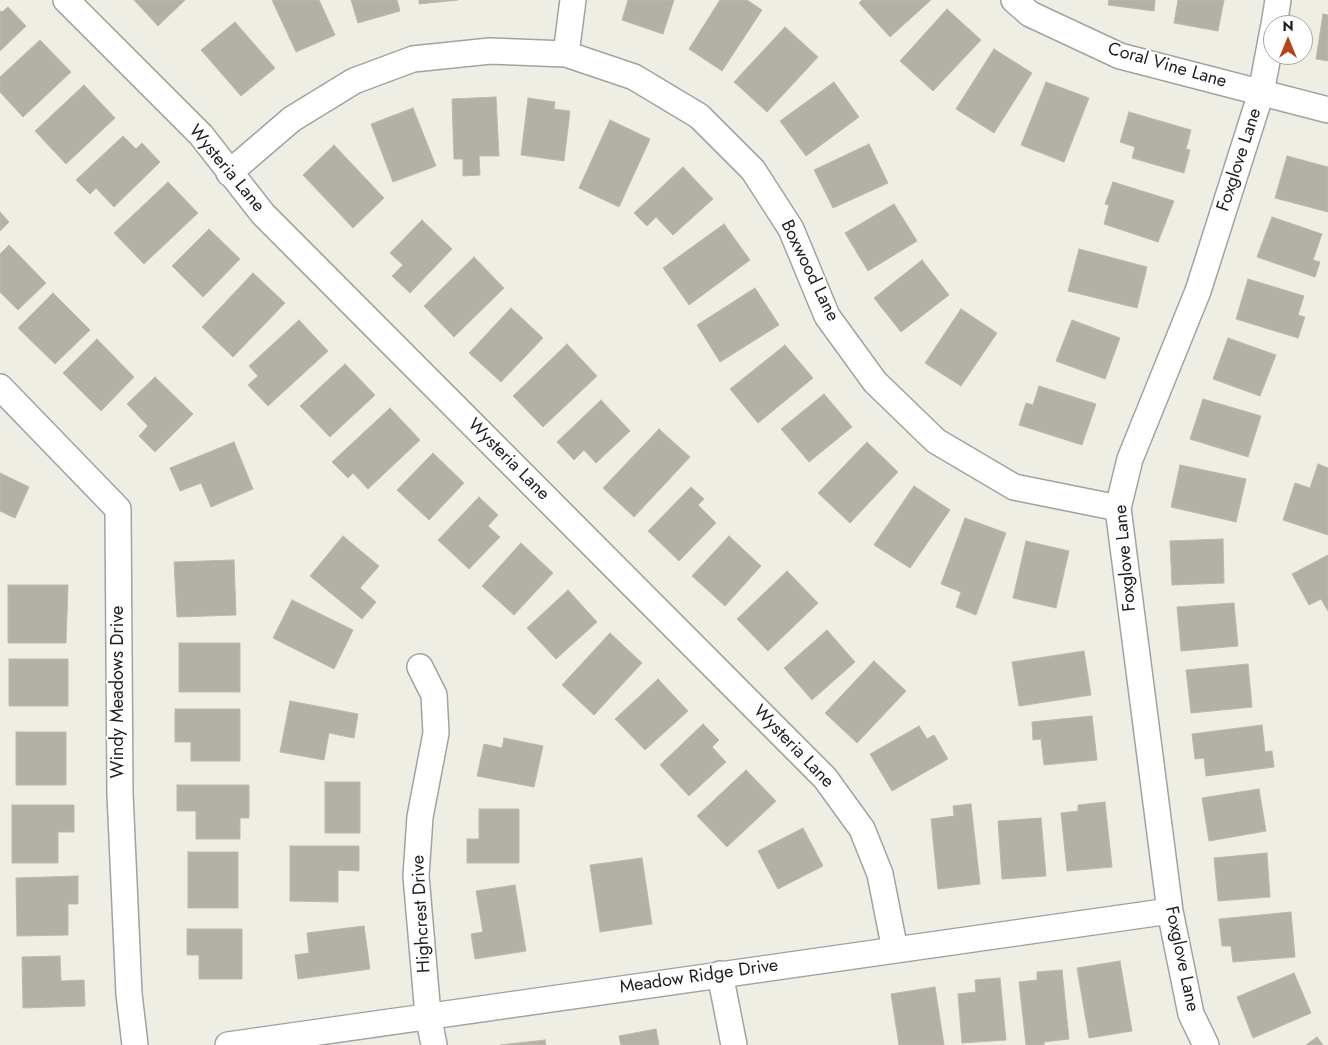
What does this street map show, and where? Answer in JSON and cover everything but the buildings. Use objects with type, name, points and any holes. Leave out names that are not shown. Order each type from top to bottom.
[{"type":"street","name":"Wysteria Lane","points":[[66,0],[201,135],[263,214],[825,778],[862,829],[880,874],[895,950]]},
{"type":"street","points":[[566,54],[573,0]]},
{"type":"street","name":"Coral Vine Lane","points":[[1014,0],[1030,14],[1120,56],[1328,110]]},
{"type":"street","name":"Foxglove Lane","points":[[1275,15],[1278,0]]},
{"type":"street","name":"Boxwood Lane","points":[[229,173],[292,119],[354,81],[413,59],[490,51],[566,54],[634,77],[699,116],[753,170],[791,229],[827,316],[875,382],[936,441],[1014,487],[1118,508]]},
{"type":"street","name":"Foxglove Lane","points":[[1206,1045],[1191,1014],[1170,911],[1118,508],[1130,458],[1198,291],[1261,92],[1266,65]]},
{"type":"street","name":"Windy Meadows Drive","points":[[0,387],[118,509],[120,794],[128,994],[136,1045]]},
{"type":"street","name":"Highcrest Drive","points":[[420,668],[434,695],[436,733],[420,817],[416,876],[428,1015],[434,1045]]},
{"type":"street","name":"Meadow Ridge Drive","points":[[228,1045],[428,1015],[1170,911]]},
{"type":"street","points":[[720,974],[734,1045]]}]
